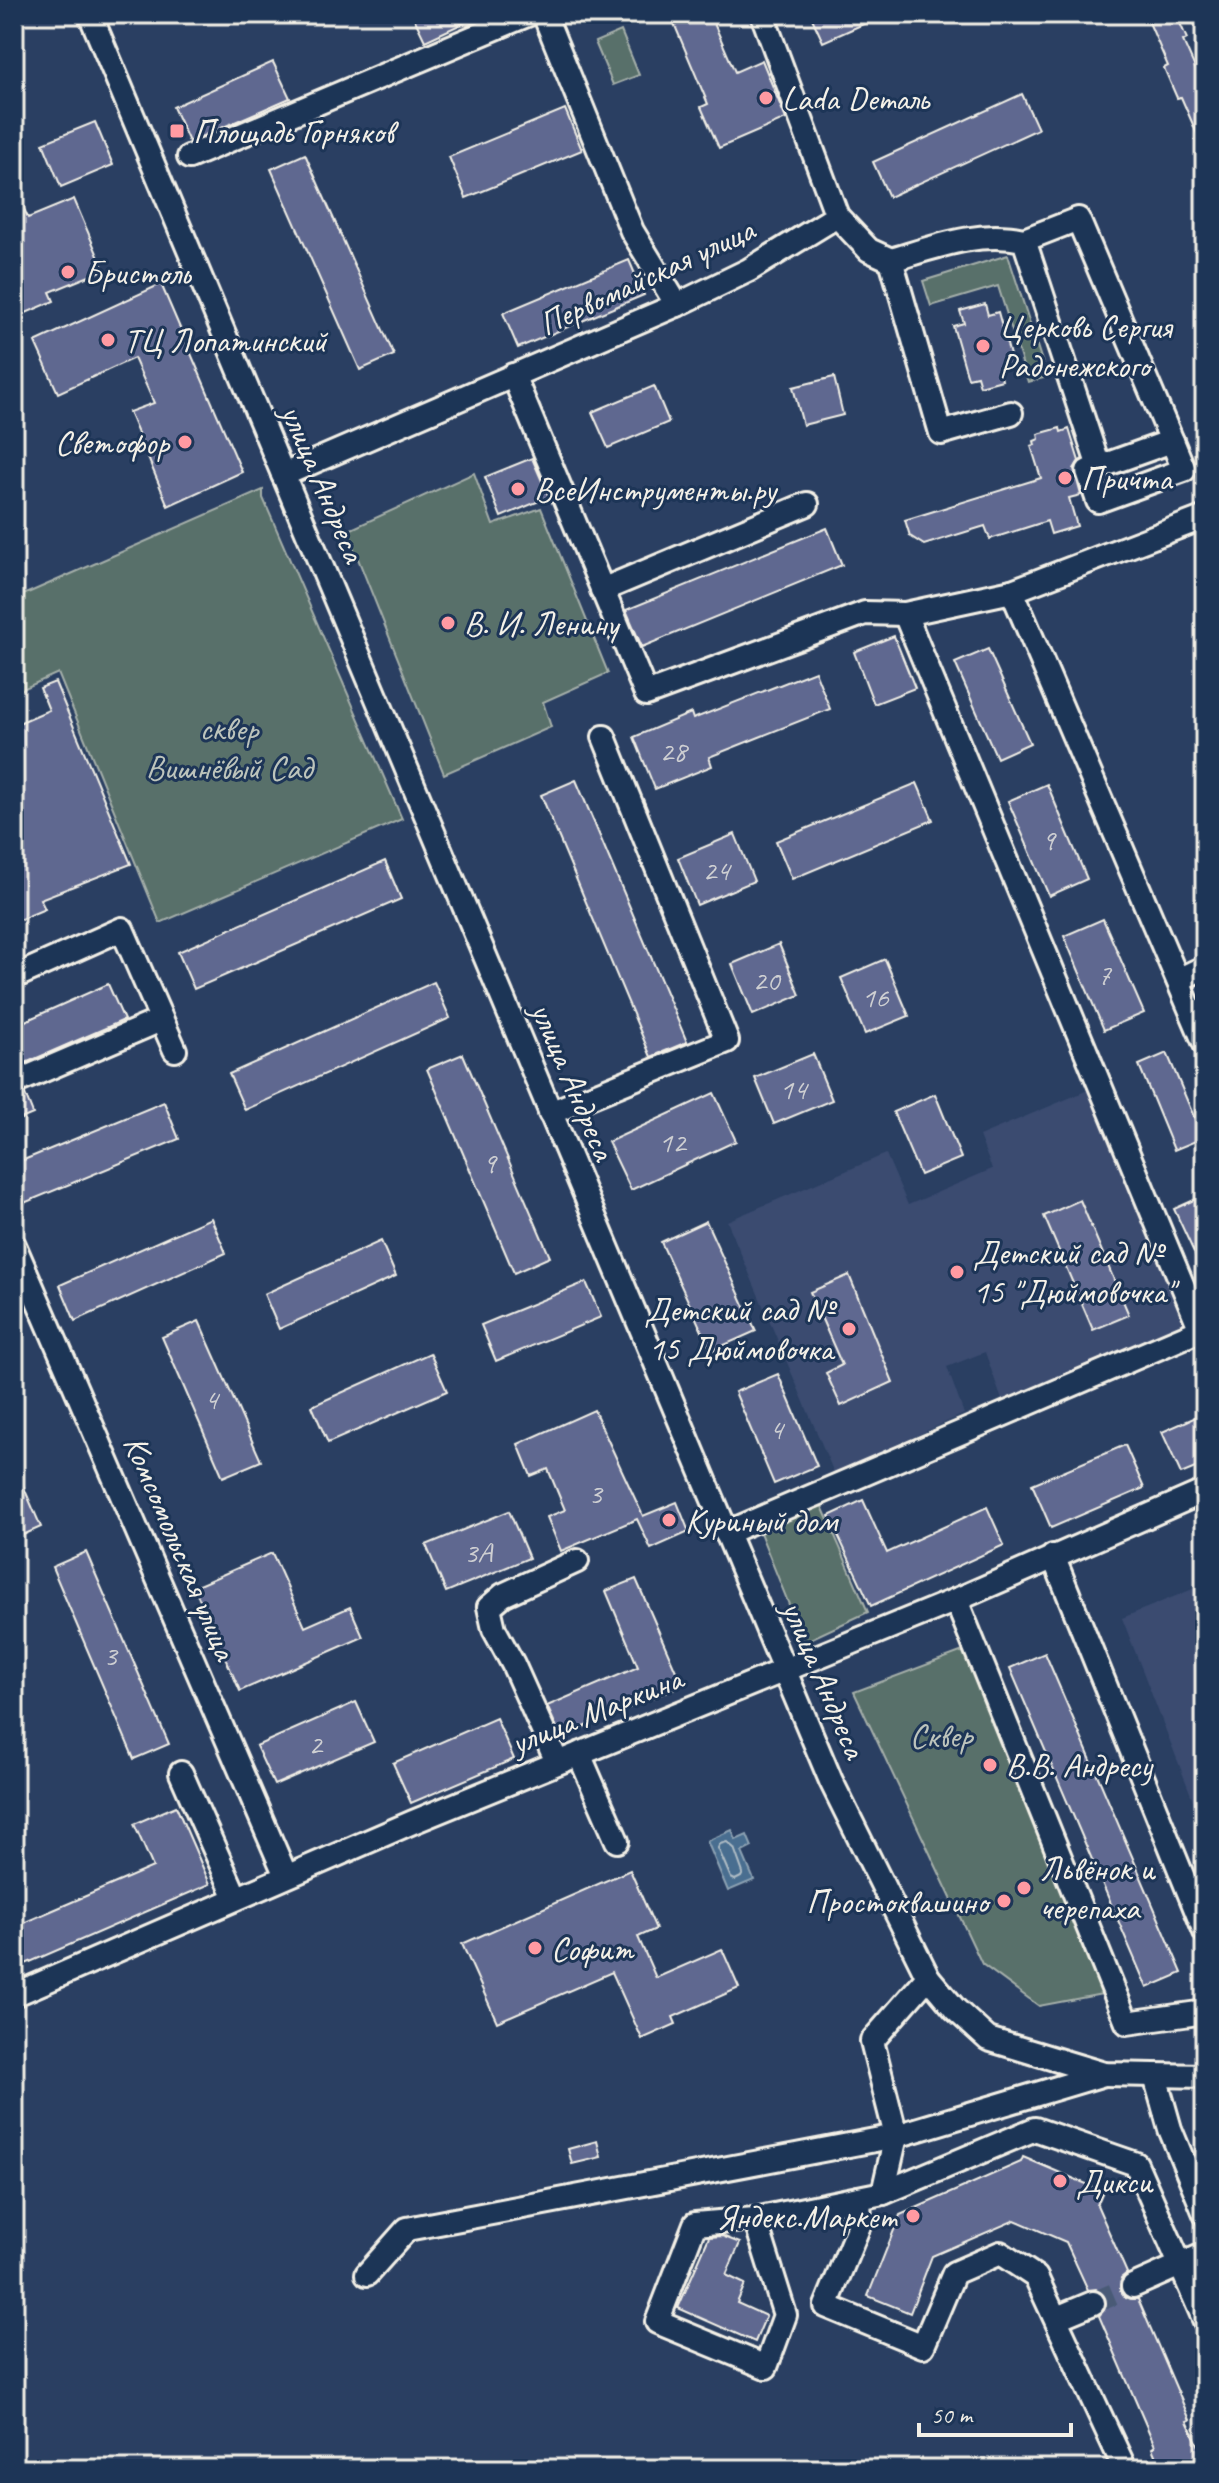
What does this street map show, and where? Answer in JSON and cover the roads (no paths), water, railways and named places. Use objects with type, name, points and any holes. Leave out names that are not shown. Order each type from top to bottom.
[{"type":"street","name":"улица Андреса","points":[[90,14],[831,1781],[928,1977],[955,2009],[988,2039],[1104,2074]]},
{"type":"street","points":[[189,157],[529,14]]},
{"type":"street","points":[[544,14],[632,231],[677,305]]},
{"type":"street","points":[[762,14],[837,216],[869,250],[891,260],[966,238],[1006,236],[1024,240],[1078,219],[1172,441],[1184,470],[1098,501],[1088,471],[1172,441]]},
{"type":"street","name":"Первомайская улица","points":[[283,475],[677,305],[749,270],[837,216]]},
{"type":"street","points":[[1024,240],[1099,467]]},
{"type":"street","points":[[891,260],[941,433],[1011,413]]},
{"type":"street","points":[[513,375],[646,694],[865,613],[905,614],[1012,591],[1205,517]]},
{"type":"street","points":[[602,590],[807,504]]},
{"type":"street","points":[[1012,591],[1205,1044]]},
{"type":"street","points":[[726,1533],[1203,1329],[905,614]]},
{"type":"street","points":[[550,1113],[727,1041],[604,737]]},
{"type":"street","points":[[14,977],[122,929],[175,1050]]},
{"type":"street","points":[[1178,980],[1205,967]]},
{"type":"street","points":[[14,1083],[161,1020]]},
{"type":"street","name":"Комсомольская улица","points":[[14,1245],[286,1876]]},
{"type":"street","name":"улица Маркина","points":[[14,1995],[286,1876],[956,1600],[1205,1491]]},
{"type":"street","points":[[1053,1556],[1205,1932]]},
{"type":"street","points":[[557,1762],[494,1629],[489,1607],[503,1595],[577,1561]]},
{"type":"street","points":[[956,1600],[1127,2023],[1205,2012]]},
{"type":"street","points":[[579,1754],[617,1841]]},
{"type":"street","points":[[181,1773],[236,1898]]},
{"type":"street","points":[[883,2193],[896,2136],[872,2041],[928,1977]]},
{"type":"street","points":[[367,2274],[407,2229],[896,2136],[1104,2074],[1205,2076]]},
{"type":"street","points":[[1155,2076],[1170,2129],[1205,2214]]},
{"type":"street","points":[[755,2219],[785,2315],[766,2367],[657,2322],[695,2224],[755,2219],[883,2193],[1035,2129],[1136,2164],[1205,2321]]},
{"type":"street","points":[[859,2198],[860,2223],[826,2306],[923,2346],[954,2273],[1000,2253],[1036,2277],[1125,2469]]},
{"type":"street","points":[[1133,2286],[1205,2254]]},
{"type":"street","points":[[1057,2318],[1093,2303]]},
{"type":"water","points":[[732,1830],[736,1840],[747,1835],[752,1847],[742,1852],[754,1880],[728,1891],[707,1841]]},
{"type":"tunnel","points":[[1093,2303],[1133,2286]]},
{"type":"place","name":"Lada Dеталь","points":[[766,98]]},
{"type":"place","name":"Площадь Горняков","points":[[177,131]]},
{"type":"place","name":"Бристоль","points":[[68,272]]},
{"type":"place","name":"ТЦ Лопатинский","points":[[108,340]]},
{"type":"place","name":"Церковь Сергия Радонежского","points":[[983,346]]},
{"type":"place","name":"Светофор","points":[[185,442]]},
{"type":"place","name":"Причта","points":[[1065,478]]},
{"type":"place","name":"ВсеИнструменты.ру","points":[[518,489]]},
{"type":"place","name":"В. И. Ленину","points":[[448,623]]},
{"type":"place","name":"Детский сад № 15 \"Дюймовочка\"","points":[[957,1272]]},
{"type":"place","name":"Детский сад № 15 Дюймовочка","points":[[849,1329]]},
{"type":"place","name":"Куриный дом","points":[[669,1520]]},
{"type":"place","name":"В.В. Андресу","points":[[990,1765]]},
{"type":"place","name":"Львёнок и черепаха","points":[[1024,1888]]},
{"type":"place","name":"Простоквашино","points":[[1004,1901]]},
{"type":"place","name":"Софит","points":[[535,1948]]},
{"type":"place","name":"Дикси","points":[[1060,2181]]},
{"type":"place","name":"Яндекс.Маркет","points":[[913,2216]]},
{"type":"park label","name":"сквер Вишнёвый Сад","points":[[229,748]]},
{"type":"park label","name":"Сквер","points":[[941,1735]]}]
